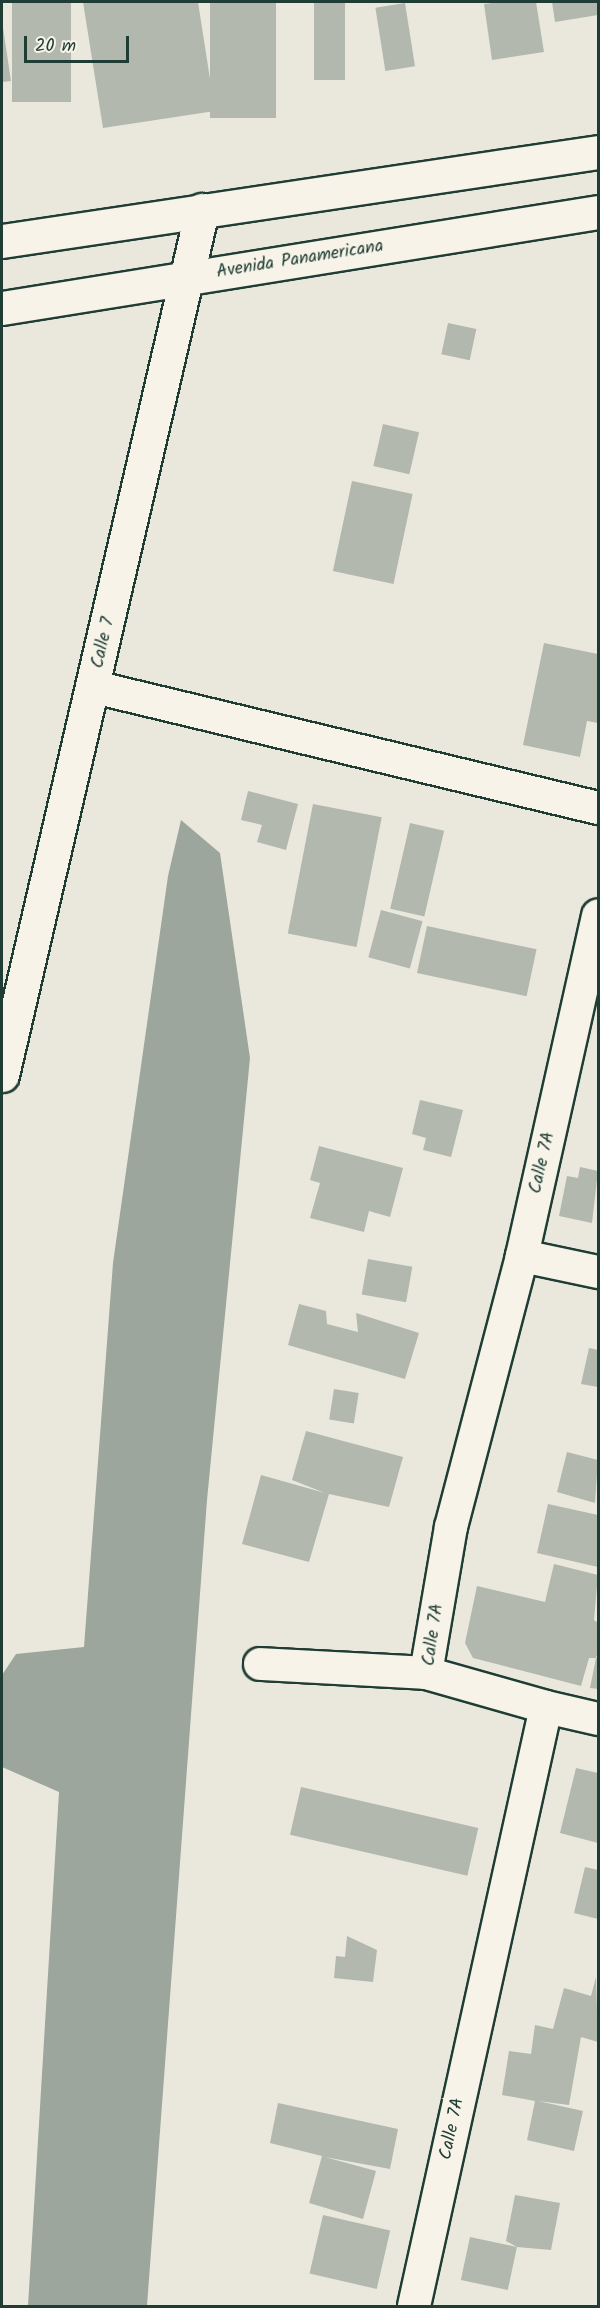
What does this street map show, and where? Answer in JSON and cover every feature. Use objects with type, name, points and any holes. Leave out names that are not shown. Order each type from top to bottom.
[{"type":"main road","points":[[2,242],[598,152]]},
{"type":"main road","name":"Calle 7","points":[[2,1075],[94,687],[202,210]]},
{"type":"main road","name":"Avenida Panamericana","points":[[2,308],[598,212]]},
{"type":"street","points":[[94,687],[598,808]]},
{"type":"street","name":"Calle 7A","points":[[414,2307],[546,1707],[426,1673],[451,1527],[522,1256],[598,915]]},
{"type":"street","points":[[522,1256],[598,1272]]},
{"type":"street","points":[[260,1664],[426,1673]]},
{"type":"street","points":[[546,1707],[598,1719]]},
{"type":"shaded area","points":[[181,820],[220,853],[250,1058],[207,1500],[147,2306],[28,2306],[59,1792],[2,1767],[2,1675],[16,1654],[84,1647],[113,1263],[168,876]]},
{"type":"building","points":[[12,2],[71,2],[71,102],[12,102]]},
{"type":"building","points":[[83,2],[198,2],[215,111],[103,128]]},
{"type":"building","points":[[210,2],[276,2],[276,118],[210,118]]},
{"type":"building","points":[[314,2],[345,2],[345,80],[314,80]]},
{"type":"building","points":[[536,2],[544,52],[492,60],[484,4]]},
{"type":"building","points":[[552,2],[598,2],[598,15],[555,22]]},
{"type":"building","points":[[405,3],[415,66],[385,71],[375,8]]},
{"type":"building","points":[[2,21],[11,81],[2,82]]},
{"type":"building","points":[[448,323],[476,329],[470,360],[441,354]]},
{"type":"building","points":[[383,424],[419,432],[409,474],[373,466]]},
{"type":"building","points":[[352,481],[413,494],[394,584],[333,571]]},
{"type":"building","points":[[544,643],[598,654],[598,723],[587,721],[580,757],[523,745]]},
{"type":"building","points":[[248,791],[298,804],[286,850],[257,842],[262,825],[241,820]]},
{"type":"building","points":[[313,804],[382,817],[357,947],[288,934]]},
{"type":"building","points":[[410,823],[444,831],[424,917],[390,909]]},
{"type":"building","points":[[381,910],[423,921],[410,968],[368,957]]},
{"type":"building","points":[[427,926],[537,949],[527,996],[417,973]]},
{"type":"building","points":[[420,1100],[463,1110],[451,1157],[423,1150],[426,1138],[412,1134]]},
{"type":"building","points":[[319,1146],[403,1168],[390,1217],[369,1211],[364,1232],[310,1218],[320,1183],[310,1180]]},
{"type":"building","points":[[580,1167],[598,1171],[592,1223],[559,1216],[567,1176],[578,1178]]},
{"type":"building","points":[[368,1259],[412,1267],[406,1302],[362,1294]]},
{"type":"building","points":[[299,1304],[326,1311],[327,1324],[358,1332],[356,1313],[419,1333],[405,1379],[288,1345]]},
{"type":"building","points":[[589,1348],[598,1350],[598,1387],[581,1384]]},
{"type":"building","points":[[334,1389],[359,1393],[354,1424],[329,1420]]},
{"type":"building","points":[[306,1431],[403,1457],[389,1507],[329,1494],[309,1562],[242,1544],[261,1475],[325,1493],[292,1480]]},
{"type":"building","points":[[567,1452],[598,1460],[595,1503],[557,1492]]},
{"type":"building","points":[[548,1504],[598,1515],[598,1567],[537,1553]]},
{"type":"building","points":[[554,1564],[598,1575],[594,1620],[598,1623],[598,1652],[596,1658],[589,1658],[581,1686],[473,1658],[465,1643],[477,1586],[545,1602]]},
{"type":"building","points":[[596,1658],[598,1658],[598,1689],[590,1688]]},
{"type":"building","points":[[576,1768],[598,1773],[598,1843],[560,1833]]},
{"type":"building","points":[[301,1787],[478,1828],[467,1876],[290,1835]]},
{"type":"building","points":[[585,1867],[598,1870],[598,1919],[574,1913]]},
{"type":"building","points":[[347,1936],[377,1950],[373,1982],[334,1978],[336,1956],[345,1957]]},
{"type":"building","points":[[596,1977],[598,2042],[581,2037],[569,2105],[538,2101],[583,2111],[574,2151],[527,2140],[535,2101],[502,2095],[509,2051],[531,2054],[535,2025],[553,2029],[564,1988],[591,1996]]},
{"type":"building","points":[[278,2103],[398,2129],[390,2169],[325,2157],[376,2171],[363,2219],[309,2203],[322,2156],[270,2143]]},
{"type":"building","points":[[515,2195],[560,2203],[551,2250],[517,2247],[506,2241]]},
{"type":"building","points":[[323,2215],[390,2231],[377,2289],[310,2273]]},
{"type":"building","points":[[470,2237],[517,2247],[508,2290],[461,2280]]}]
